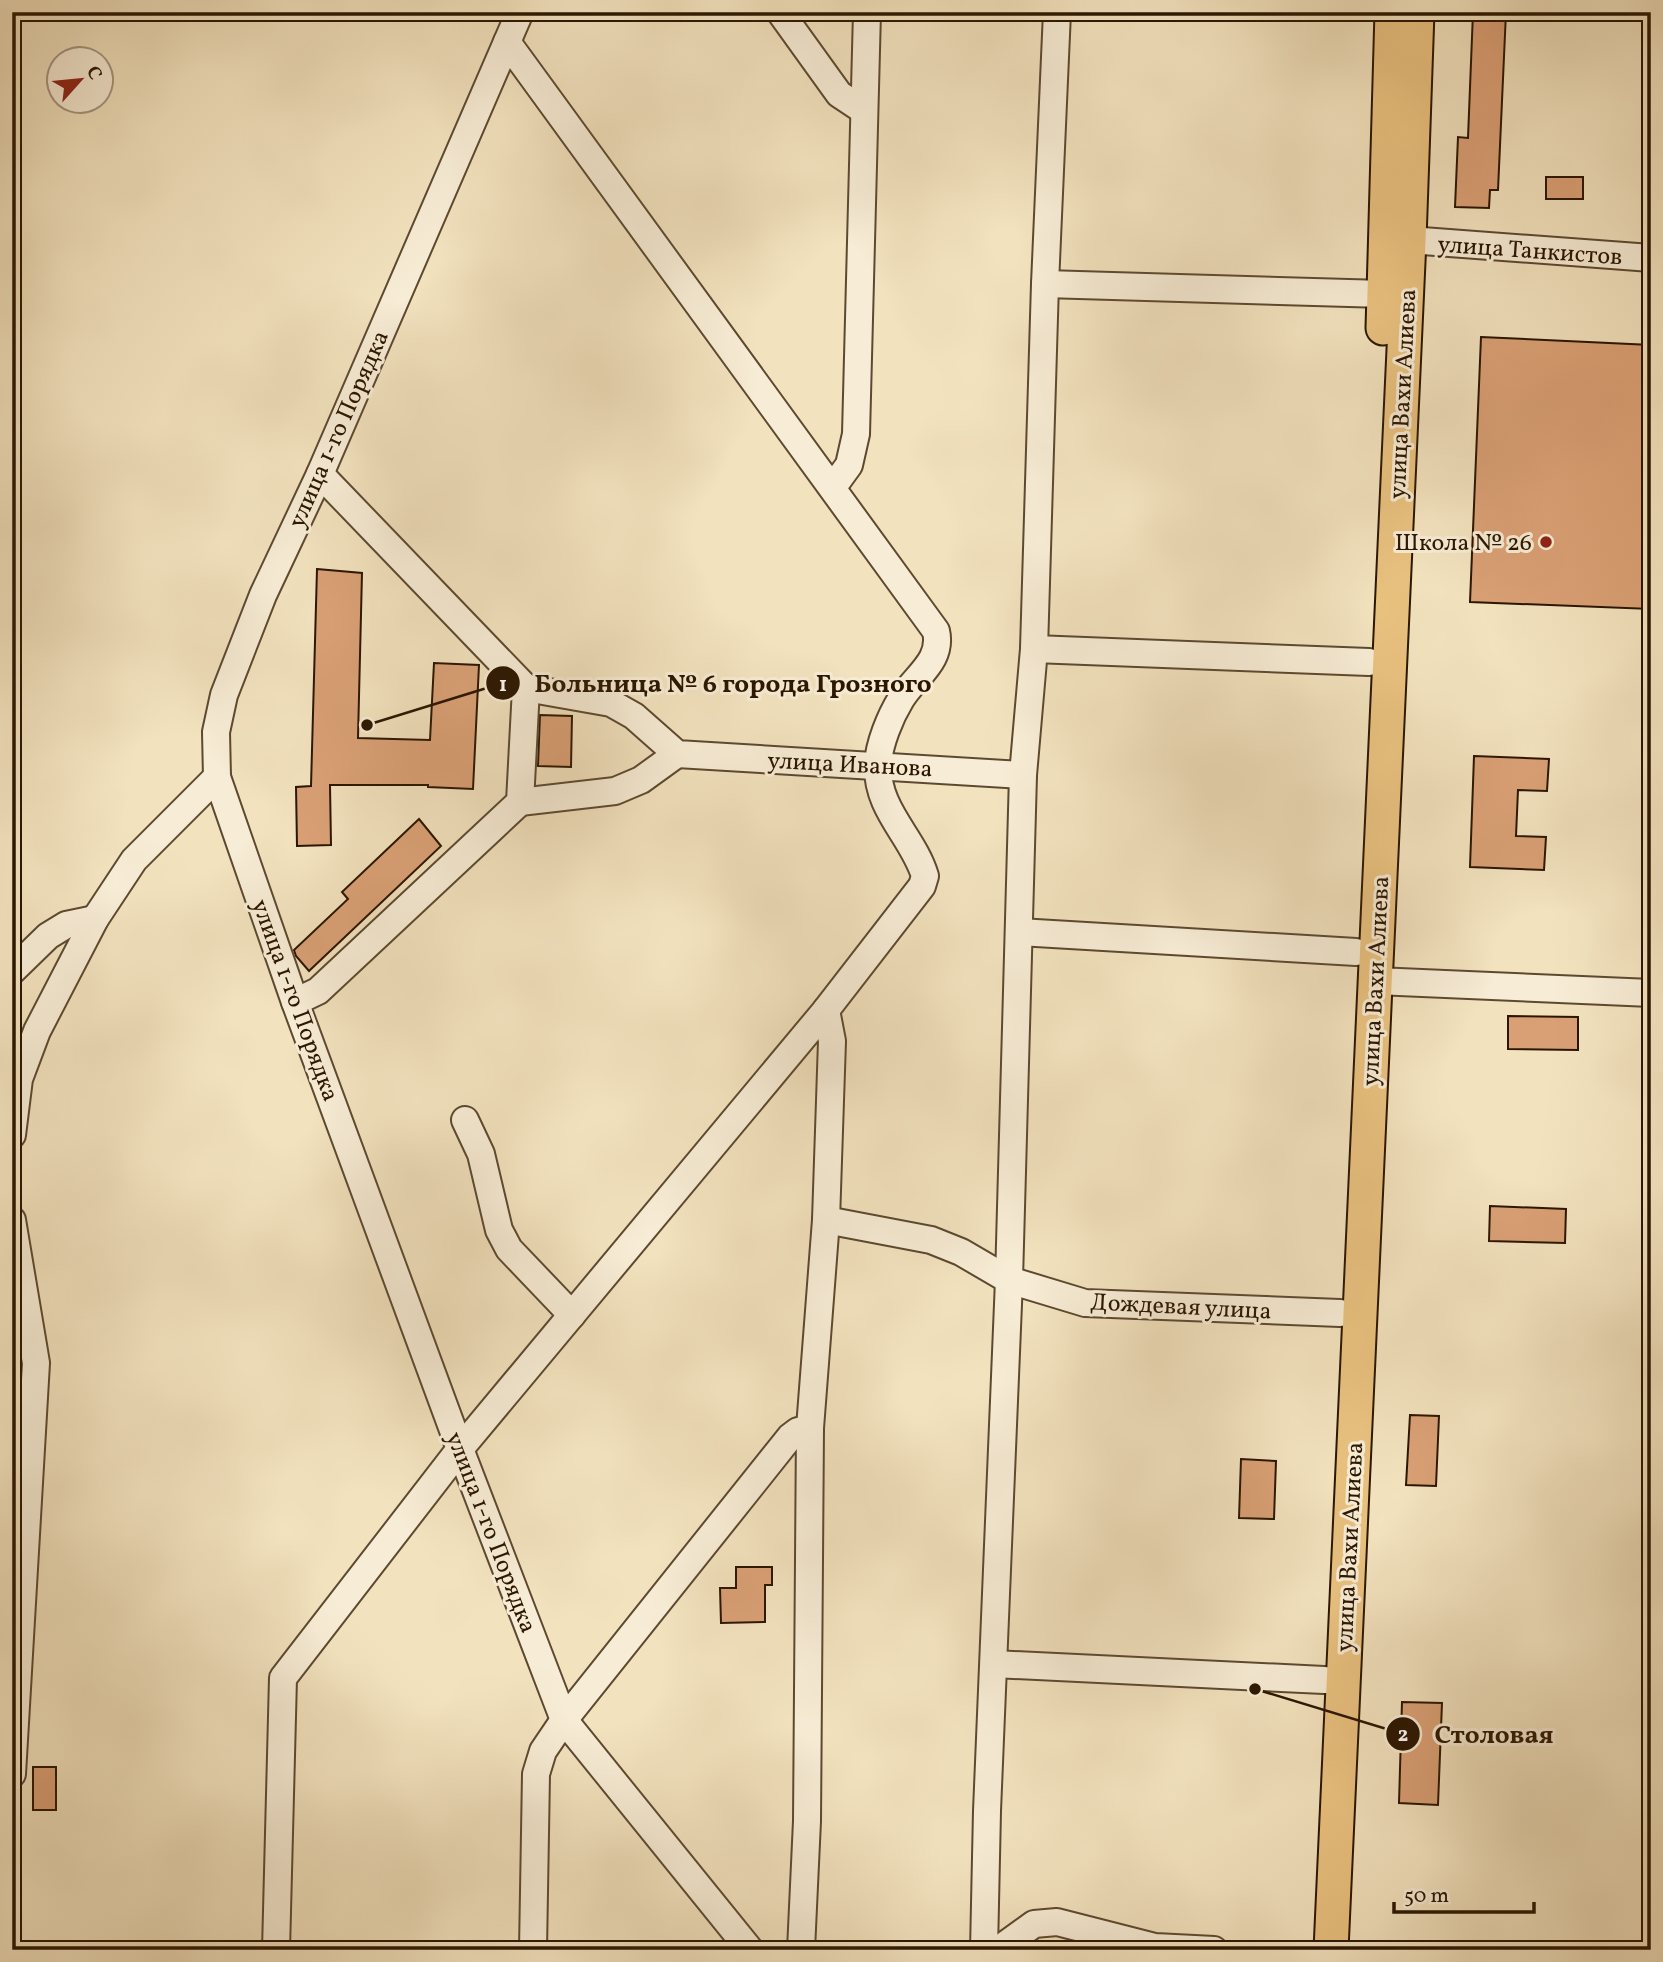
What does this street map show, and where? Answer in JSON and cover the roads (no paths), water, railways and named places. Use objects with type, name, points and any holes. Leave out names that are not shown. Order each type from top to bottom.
[{"type":"main road","name":"улица Вахи Алиева","points":[[1311,1950],[1369,662],[1392,12]]},
{"type":"main road","name":"улица Вахи Алиева","points":[[1331,1950],[1409,240],[1417,12]]},
{"type":"street","name":"улица 1-го Порядка","points":[[520,12],[320,474],[263,595],[225,695],[216,732],[217,777],[295,1002],[460,1449],[564,1720],[750,1950]]},
{"type":"street","points":[[780,12],[838,94],[863,110]]},
{"type":"street","points":[[833,487],[849,465],[856,434],[867,12]]},
{"type":"street","points":[[984,1950],[987,1811],[1009,1280],[1023,775],[1034,649],[1045,284],[1057,12]]},
{"type":"street","points":[[276,1950],[283,1678],[460,1449],[826,1010],[922,886],[925,876],[916,851],[894,821],[883,800],[878,764],[885,733],[901,699],[936,656],[939,642],[936,631],[507,42]]},
{"type":"street","name":"улица Танкистов","points":[[1409,240],[1651,258]]},
{"type":"street","points":[[1045,284],[1384,294]]},
{"type":"street","points":[[295,1002],[317,991],[520,802],[615,791],[641,780],[677,754],[634,716],[611,703],[526,688],[320,474]]},
{"type":"street","points":[[1034,649],[1369,662]]},
{"type":"street","points":[[520,802],[526,688]]},
{"type":"street","name":"улица Иванова","points":[[677,754],[878,764],[1023,775]]},
{"type":"street","points":[[12,1135],[19,1079],[37,1031],[95,919],[134,860],[217,777]]},
{"type":"street","points":[[12,971],[48,936],[66,925],[95,919]]},
{"type":"street","points":[[1019,932],[1356,953]]},
{"type":"street","points":[[1376,981],[1651,993]]},
{"type":"street","points":[[801,1950],[807,1821],[810,1427],[826,1220],[832,1041],[826,1010]]},
{"type":"street","points":[[465,1120],[481,1154],[499,1230],[509,1249],[572,1315]]},
{"type":"street","points":[[12,1220],[36,1363],[12,1774]]},
{"type":"street","name":"Дождевая улица","points":[[826,1220],[931,1240],[961,1252],[1009,1280],[1085,1303],[1340,1313]]},
{"type":"street","points":[[533,1950],[536,1774],[544,1751],[564,1720],[790,1437],[810,1427]]},
{"type":"street","points":[[994,1664],[1324,1681]]},
{"type":"street","points":[[998,1950],[1034,1924],[1057,1922],[1155,1947],[1214,1950]]},
{"type":"place","name":"Школа № 26","points":[[1546,542]]},
{"type":"place","name":"Больница № 6 города Грозного","points":[[367,725]]},
{"type":"place","name":"Столовая","points":[[1255,1689]]}]
